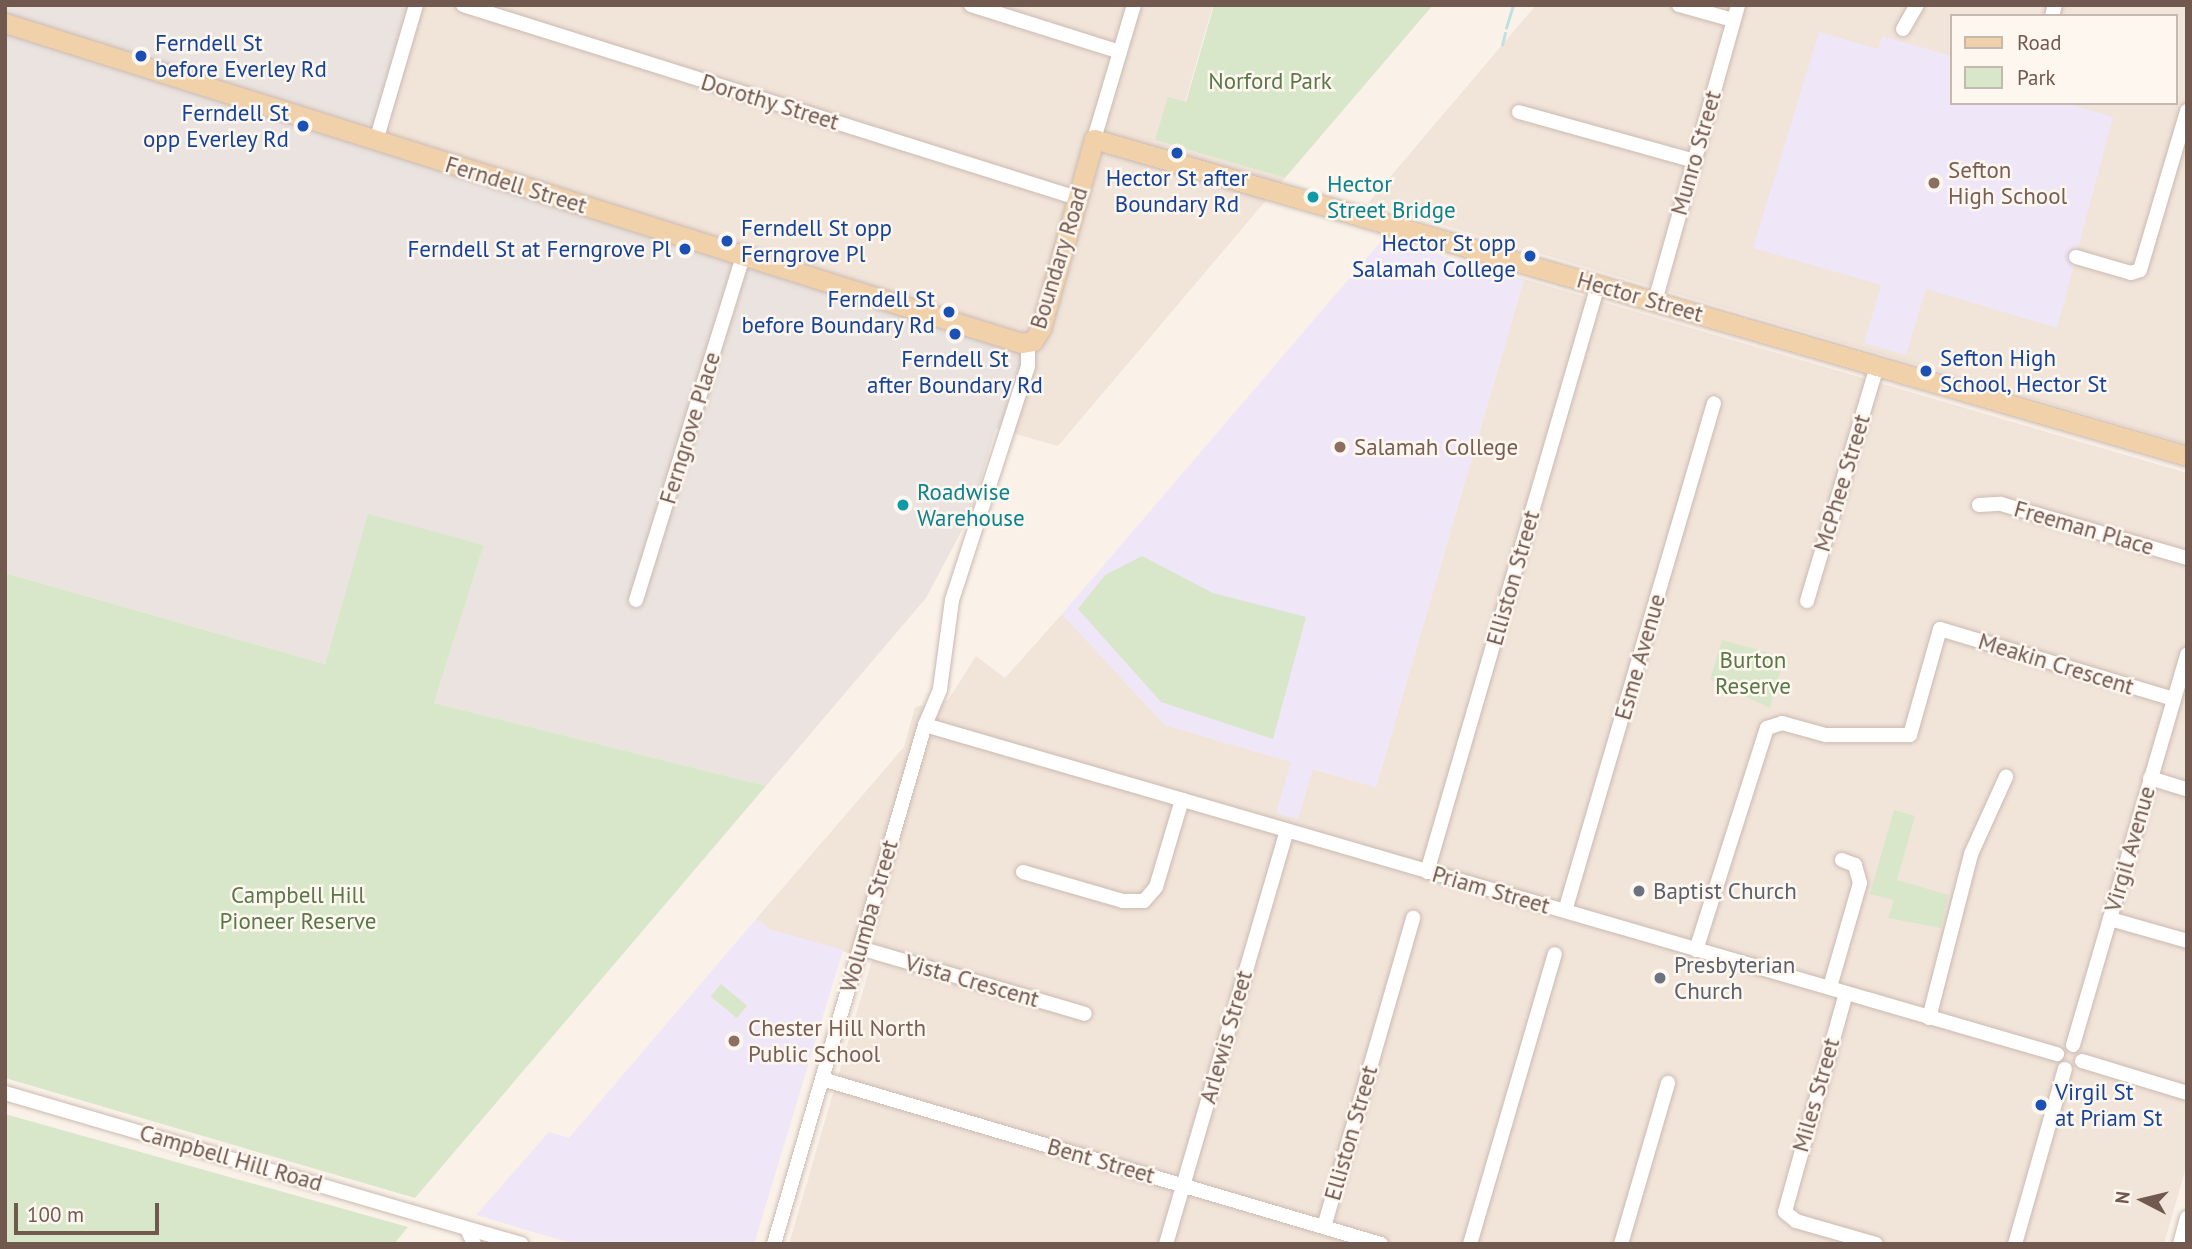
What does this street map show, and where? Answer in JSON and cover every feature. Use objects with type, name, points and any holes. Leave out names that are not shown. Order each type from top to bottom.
[{"type":"main road","name":"Ferndell Street","points":[[5,23],[743,256],[1028,342]]},
{"type":"main road","name":"Boundary Road","points":[[1028,342],[1041,328],[1094,139]]},
{"type":"main road","name":"Hector Street","points":[[1094,139],[2187,456]]},
{"type":"street","points":[[376,141],[416,5]]},
{"type":"street","name":"Dorothy Street","points":[[463,5],[1077,198]]},
{"type":"street","points":[[971,5],[1120,52]]},
{"type":"street","name":"Boundary Road","points":[[1094,139],[1134,5]]},
{"type":"street","points":[[1679,5],[1733,20]]},
{"type":"street","name":"Munro Street","points":[[1655,301],[1738,5]]},
{"type":"street","points":[[1903,29],[1917,5]]},
{"type":"street","points":[[2076,257],[2133,273],[2140,270],[2187,111]]},
{"type":"street","points":[[1519,112],[1694,161]]},
{"type":"street","name":"Ferngrove Place","points":[[636,600],[743,256]]},
{"type":"street","name":"Elliston Street","points":[[1427,872],[1598,285]]},
{"type":"street","name":"Boundary Road","points":[[945,669],[952,600],[1028,366],[1028,342]]},
{"type":"street","name":"McPhee Street","points":[[1807,601],[1877,366]]},
{"type":"street","name":"Esme Avenue","points":[[1565,911],[1714,403]]},
{"type":"street","name":"Freeman Place","points":[[1979,505],[2001,504],[2187,558]]},
{"type":"street","name":"Meakin Crescent","points":[[1696,950],[1767,728],[1782,723],[1826,735],[1910,735],[1940,629],[2173,699]]},
{"type":"street","name":"Virgil Avenue","points":[[2073,1045],[2187,654]]},
{"type":"street","name":"Wolumba Street","points":[[774,1244],[925,725],[945,669]]},
{"type":"street","name":"Priam Street","points":[[925,725],[2057,1054]]},
{"type":"street","points":[[1929,1018],[1970,854],[2006,777]]},
{"type":"street","points":[[2150,778],[2187,789]]},
{"type":"street","points":[[1023,872],[1124,901],[1144,901],[1156,887],[1182,800]]},
{"type":"street","name":"Arlewis Street","points":[[1166,1244],[1287,831]]},
{"type":"street","points":[[1830,987],[1860,883],[1855,865],[1842,860]]},
{"type":"street","name":"Elliston Street","points":[[1324,1227],[1413,918]]},
{"type":"street","points":[[2110,919],[2187,941]]},
{"type":"street","name":"Vista Crescent","points":[[860,948],[1085,1014]]},
{"type":"street","points":[[1471,1244],[1555,954]]},
{"type":"street","name":"Miles Street","points":[[1846,993],[1786,1198],[1785,1212],[1796,1221],[1876,1244]]},
{"type":"street","points":[[2015,1244],[2065,1069],[2057,1054],[2065,1045],[2073,1045],[2080,1050],[2082,1061]]},
{"type":"street","points":[[2065,1069],[2074,1069],[2082,1061]]},
{"type":"street","points":[[2082,1061],[2187,1093]]},
{"type":"street","name":"Bent Street","points":[[822,1079],[1381,1244]]},
{"type":"street","points":[[1621,1244],[1668,1083]]},
{"type":"street","name":"Campbell Hill Road","points":[[5,1093],[442,1220],[466,1233],[495,1243],[513,1244]]},
{"type":"street","points":[[2180,1244],[2187,1218]]},
{"type":"street","name":"Campbell Hill Road","points":[[466,1233],[521,1244]]},
{"type":"shaded area","points":[[5,5],[416,5],[377,141],[1028,342],[1009,432],[996,428],[971,513],[926,598],[766,786],[434,703],[484,545],[368,515],[325,664],[5,573]]},
{"type":"shaded area","points":[[416,5],[1213,5],[1185,102],[1155,140],[1285,178],[1058,446],[1009,432],[376,141]]},
{"type":"shaded area","points":[[1536,5],[2187,5],[2187,444],[1368,203]]},
{"type":"shaded area","name":"Sefton High School","points":[[1819,32],[1878,49],[1882,36],[1951,56],[1951,105],[2072,105],[2113,117],[2057,328],[1926,289],[1906,355],[1864,343],[1881,285],[1753,248]]},
{"type":"shaded area","name":"Salamah College","points":[[1383,239],[1524,279],[1376,787],[1313,769],[1298,819],[1276,813],[1291,762],[1165,725],[1062,614]]},
{"type":"shaded area","points":[[1524,279],[2187,473],[2187,1164],[2164,1244],[789,1244],[872,960],[769,929],[756,919],[904,747],[915,707],[948,700],[976,656],[1005,678],[1062,614],[1165,725],[1292,762],[1277,812],[1298,819],[1312,769],[1376,787]]},
{"type":"shaded area","name":"Chester Hill North Public School","points":[[756,919],[769,929],[843,950],[754,1244],[574,1244],[476,1215],[549,1132],[569,1138]]},
{"type":"green space","name":"Norford Park","points":[[1214,5],[1433,5],[1285,178],[1155,140],[1168,97],[1186,102]]},
{"type":"green space","name":"Campbell Hill Pioneer Reserve","points":[[368,514],[484,545],[434,703],[766,786],[415,1198],[5,1078],[5,573],[325,664]]},
{"type":"green space","points":[[1142,556],[1213,593],[1306,617],[1273,739],[1161,702],[1078,609],[1105,575]]},
{"type":"green space","name":"Burton Reserve","points":[[1722,640],[1784,657],[1770,708],[1710,680]]},
{"type":"green space","points":[[1894,810],[1915,816],[1897,880],[1948,895],[1941,928],[1888,918],[1894,900],[1870,894]]},
{"type":"green space","points":[[721,984],[747,1006],[737,1018],[711,996]]},
{"type":"green space","points":[[5,1114],[408,1227],[394,1244],[5,1244]]},
{"type":"waterway","points":[[1506,28],[1513,5]]},
{"type":"waterway","points":[[1502,45],[1505,33]]},
{"type":"place","name":"Ferndell St before Everley Rd","points":[[141,56]]},
{"type":"place","name":"Ferndell St opp Everley Rd","points":[[303,126]]},
{"type":"place","name":"Hector St after Boundary Rd","points":[[1177,153]]},
{"type":"place","name":"Sefton High School","points":[[1934,183]]},
{"type":"place","name":"Hector Street Bridge","points":[[1313,197]]},
{"type":"place","name":"Ferndell St opp Ferngrove Pl","points":[[727,241]]},
{"type":"place","name":"Ferndell St at Ferngrove Pl","points":[[685,249]]},
{"type":"place","name":"Hector St opp Salamah College","points":[[1530,256]]},
{"type":"place","name":"Ferndell St before Boundary Rd","points":[[949,312]]},
{"type":"place","name":"Ferndell St after Boundary Rd","points":[[955,334]]},
{"type":"place","name":"Sefton High School, Hector St","points":[[1926,371]]},
{"type":"place","name":"Salamah College","points":[[1340,447]]},
{"type":"place","name":"Roadwise Warehouse","points":[[903,505]]},
{"type":"place","name":"Baptist Church","points":[[1639,891]]},
{"type":"place","name":"Presbyterian Church","points":[[1660,978]]},
{"type":"place","name":"Chester Hill North Public School","points":[[734,1041]]},
{"type":"place","name":"Virgil St at Priam St","points":[[2041,1105]]}]
